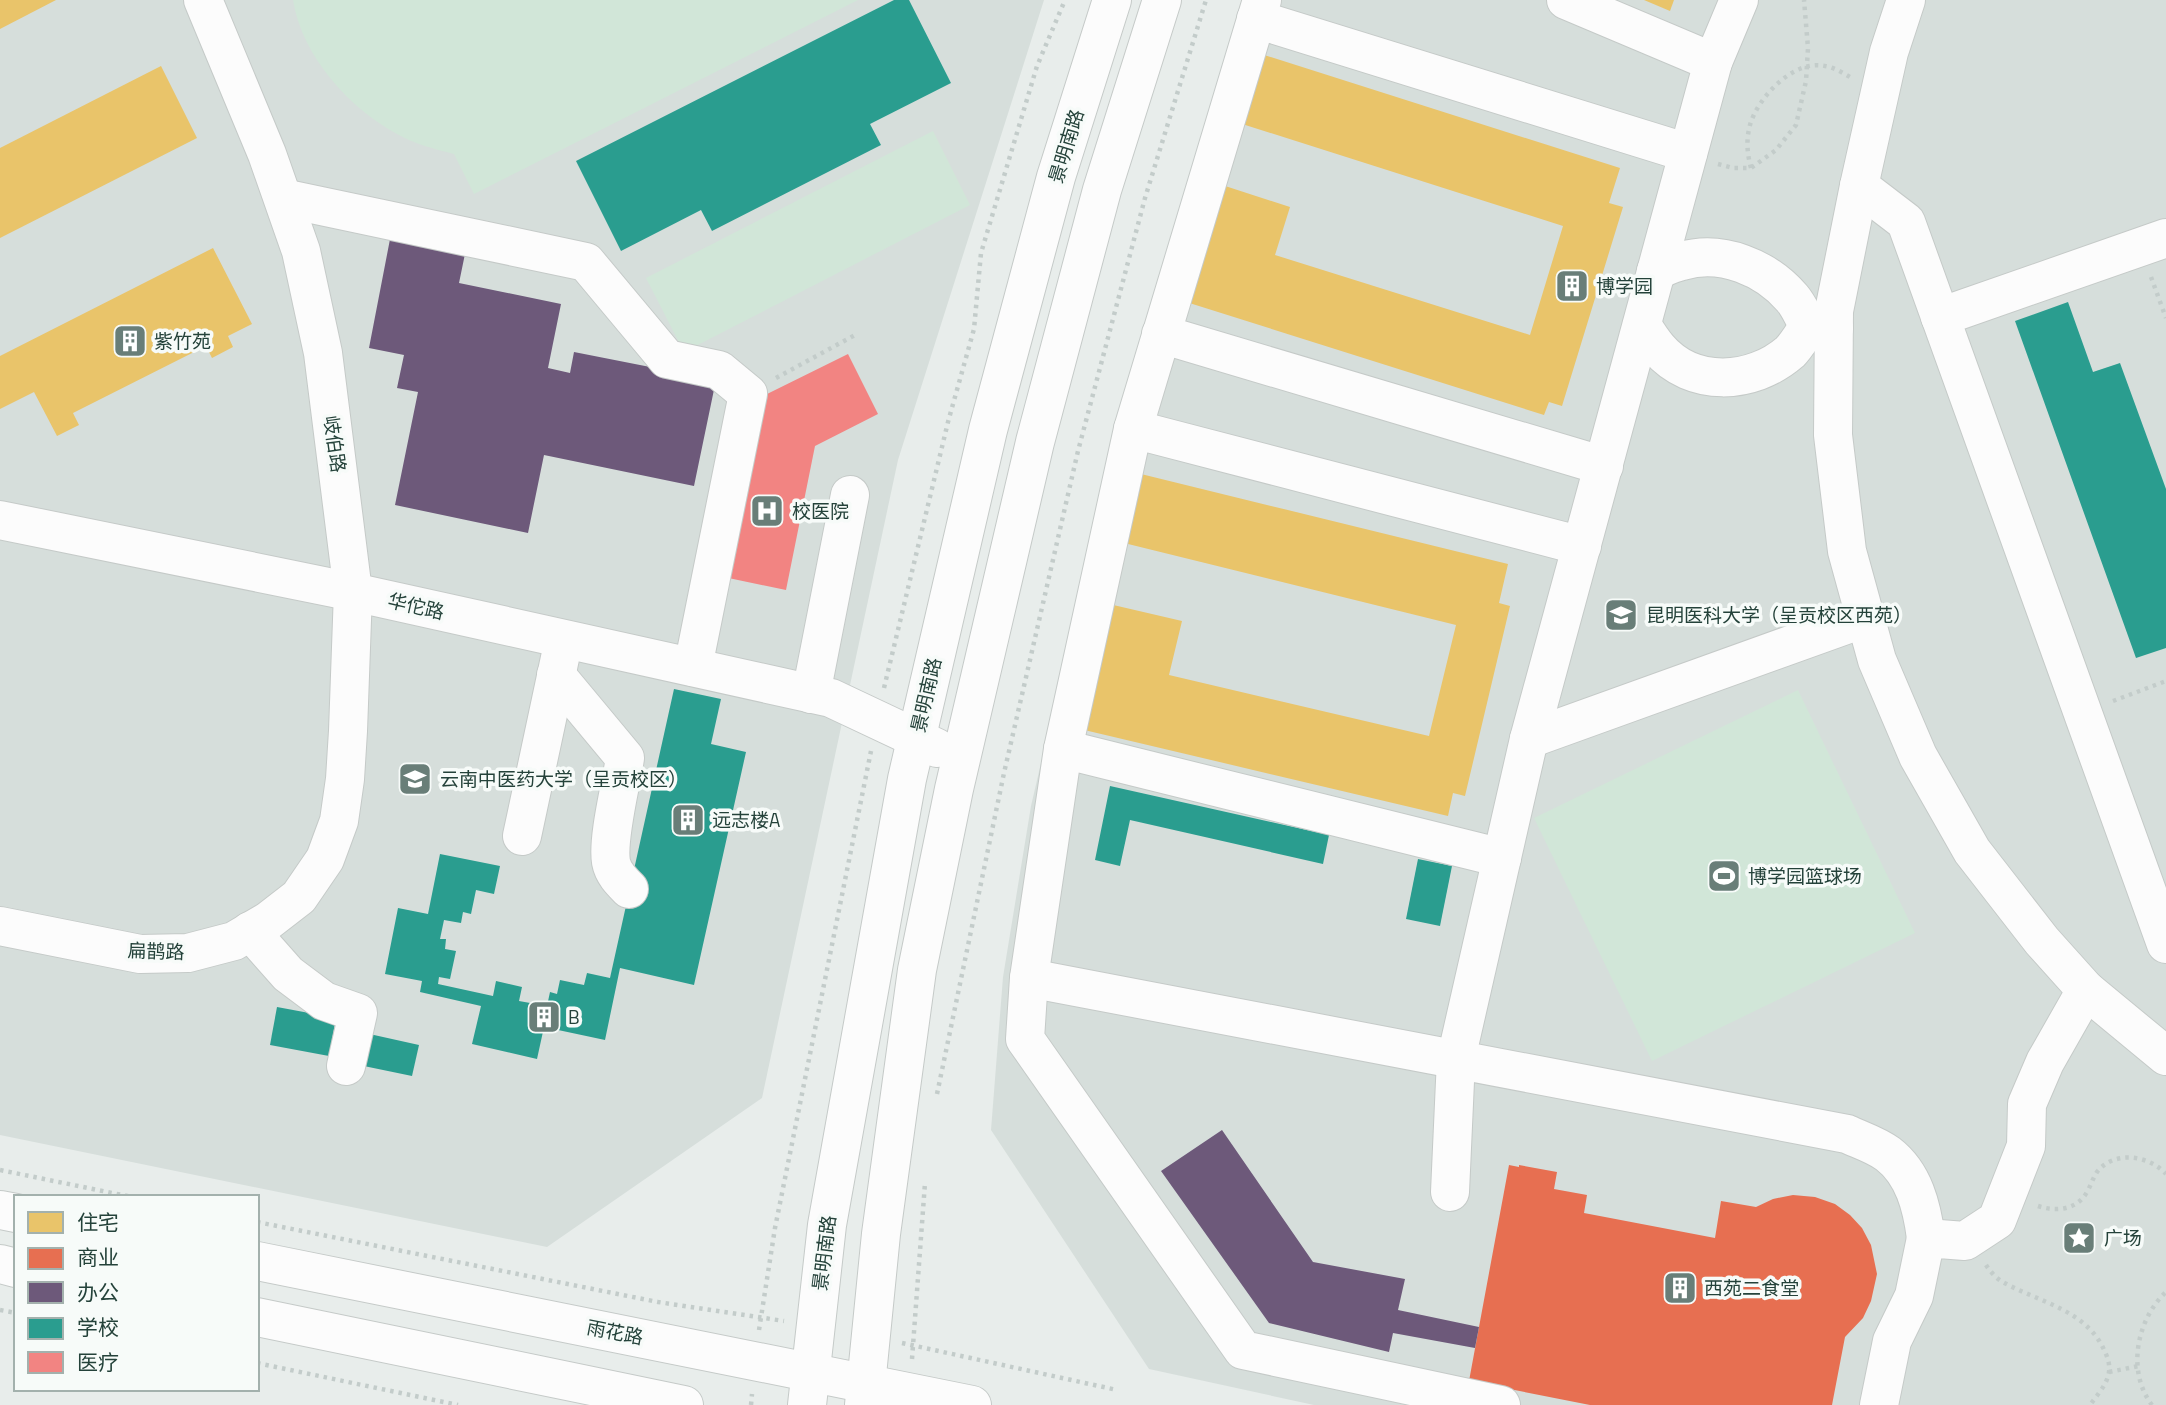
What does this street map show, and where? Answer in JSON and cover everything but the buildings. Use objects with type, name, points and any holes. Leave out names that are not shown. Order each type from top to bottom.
[{"type":"street","name":"岐伯路","points":[[203,0],[262,141],[301,251],[323,353],[353,592],[348,743],[339,821],[325,859],[299,897]]},
{"type":"street","name":"景明南路","points":[[808,1388],[827,1225],[874,951],[907,779],[992,417],[1056,177],[1112,0]]},
{"type":"street","points":[[865,1394],[881,1234],[917,970],[961,760],[1038,429],[1102,190],[1162,0]]},
{"type":"street","points":[[1566,0],[1713,62]]},
{"type":"street","points":[[1450,1192],[1456,1059],[1529,739],[1713,62],[1739,0]]},
{"type":"street","points":[[1642,325],[1659,349],[1683,367],[1711,377],[1740,377],[1768,368],[1821,327],[1834,312],[1889,52],[1906,0]]},
{"type":"street","points":[[1501,1405],[1243,1350],[1025,1039],[1029,978],[1062,748],[1133,429],[1259,10],[1689,153]]},
{"type":"street","points":[[1859,186],[1906,222],[2166,944]]},
{"type":"street","points":[[283,198],[586,262],[667,359],[719,370],[748,394],[693,667]]},
{"type":"street","points":[[1940,317],[2153,242]]},
{"type":"street","points":[[1656,271],[1685,260],[1715,257],[1744,264],[1771,278],[1821,327],[1847,551],[1877,660],[1919,756],[1972,851],[2042,941],[2086,990],[2166,1056]]},
{"type":"street","points":[[1161,334],[1604,466]]},
{"type":"street","points":[[1133,429],[1582,546]]},
{"type":"street","points":[[821,696],[850,495]]},
{"type":"street","name":"华佗路","points":[[0,520],[353,592],[560,657],[693,667],[821,696],[961,760]]},
{"type":"street","points":[[1529,739],[1865,618]]},
{"type":"street","points":[[522,836],[560,657]]},
{"type":"street","points":[[560,657],[625,758],[611,846],[611,864],[620,880],[629,888]]},
{"type":"street","points":[[1062,748],[1502,858]]},
{"type":"street","name":"扁鹊路","points":[[0,926],[140,954],[188,953],[234,941],[268,921],[299,897]]},
{"type":"street","points":[[250,931],[288,974],[324,1001],[358,1013],[346,1066]]},
{"type":"street","points":[[1029,978],[1847,1134],[1887,1154],[1903,1170],[1916,1191],[1923,1213],[1926,1238],[1914,1296],[1892,1341],[1879,1405]]},
{"type":"street","points":[[1926,1238],[1965,1241],[1997,1220],[2026,1146],[2027,1104],[2045,1062],[2086,990]]},
{"type":"street","name":"雨花路","points":[[259,1261],[808,1388],[865,1394],[910,1391],[972,1405]]},
{"type":"street","points":[[259,1317],[684,1405]]},
{"type":"path","points":[[937,1095],[1003,773],[1078,451],[1145,198],[1206,0]]},
{"type":"path","points":[[1689,153],[1733,168],[1751,168],[1776,150],[1796,125],[1807,81],[1808,48],[1804,0]]},
{"type":"path","points":[[1751,168],[1747,150],[1750,123],[1765,97],[1794,70],[1807,65],[1825,65],[1880,94]]},
{"type":"path","points":[[2153,242],[2166,318]]},
{"type":"path","points":[[748,394],[855,335]]},
{"type":"path","points":[[2083,712],[2166,681]]},
{"type":"path","points":[[2014,1181],[2029,1199],[2048,1209],[2068,1208],[2078,1204],[2098,1170],[2112,1161],[2127,1157],[2142,1159],[2160,1167],[2166,1174]]},
{"type":"path","points":[[0,1170],[122,1195]]},
{"type":"path","points":[[910,1391],[925,1175]]},
{"type":"path","points":[[259,1222],[658,1302],[816,1326]]},
{"type":"path","points":[[1965,1241],[1998,1280],[2067,1312],[2087,1325],[2101,1340],[2109,1360],[2109,1372],[2105,1384],[2090,1405]]},
{"type":"path","points":[[2150,1404],[2139,1376],[2137,1349],[2143,1323],[2157,1300],[2166,1292]]},
{"type":"path","points":[[871,1336],[1117,1390]]},
{"type":"path","points":[[259,1363],[458,1405]]},
{"type":"path","points":[[2109,1372],[2138,1366]]},
{"type":"shaded area","name":"云南中医药大学（呈贡校区）","points":[[0,0],[1044,0],[898,460],[762,1098],[547,1247],[0,1135]]},
{"type":"shaded area","name":"昆明医科大学（呈贡校区西苑）","points":[[1243,0],[2166,0],[2166,1405],[1314,1405],[1149,1369],[991,1130],[1003,977],[1031,806],[1111,462]]},
{"type":"green space","points":[[293,0],[858,0],[474,194],[454,154],[397,134],[345,95],[317,60],[306,41]]},
{"type":"green space","points":[[933,131],[970,205],[684,352],[646,278]]},
{"type":"green space","name":"博学园篮球场","points":[[1798,690],[1915,933],[1652,1061],[1534,818]]},
{"type":"place","name":"博学园","points":[[1572,286]]},
{"type":"place","name":"紫竹苑","points":[[130,341]]},
{"type":"place","name":"校医院","points":[[767,511]]},
{"type":"place","name":"昆明医科大学（呈贡校区西苑）","points":[[1621,615]]},
{"type":"place","name":"云南中医药大学（呈贡校区）","points":[[415,779]]},
{"type":"place","name":"远志楼A","points":[[688,820]]},
{"type":"place","name":"博学园篮球场","points":[[1724,876]]},
{"type":"place","name":"B","points":[[544,1017]]},
{"type":"place","name":"广场","points":[[2079,1238]]},
{"type":"place","name":"西苑二食堂","points":[[1680,1288]]}]
